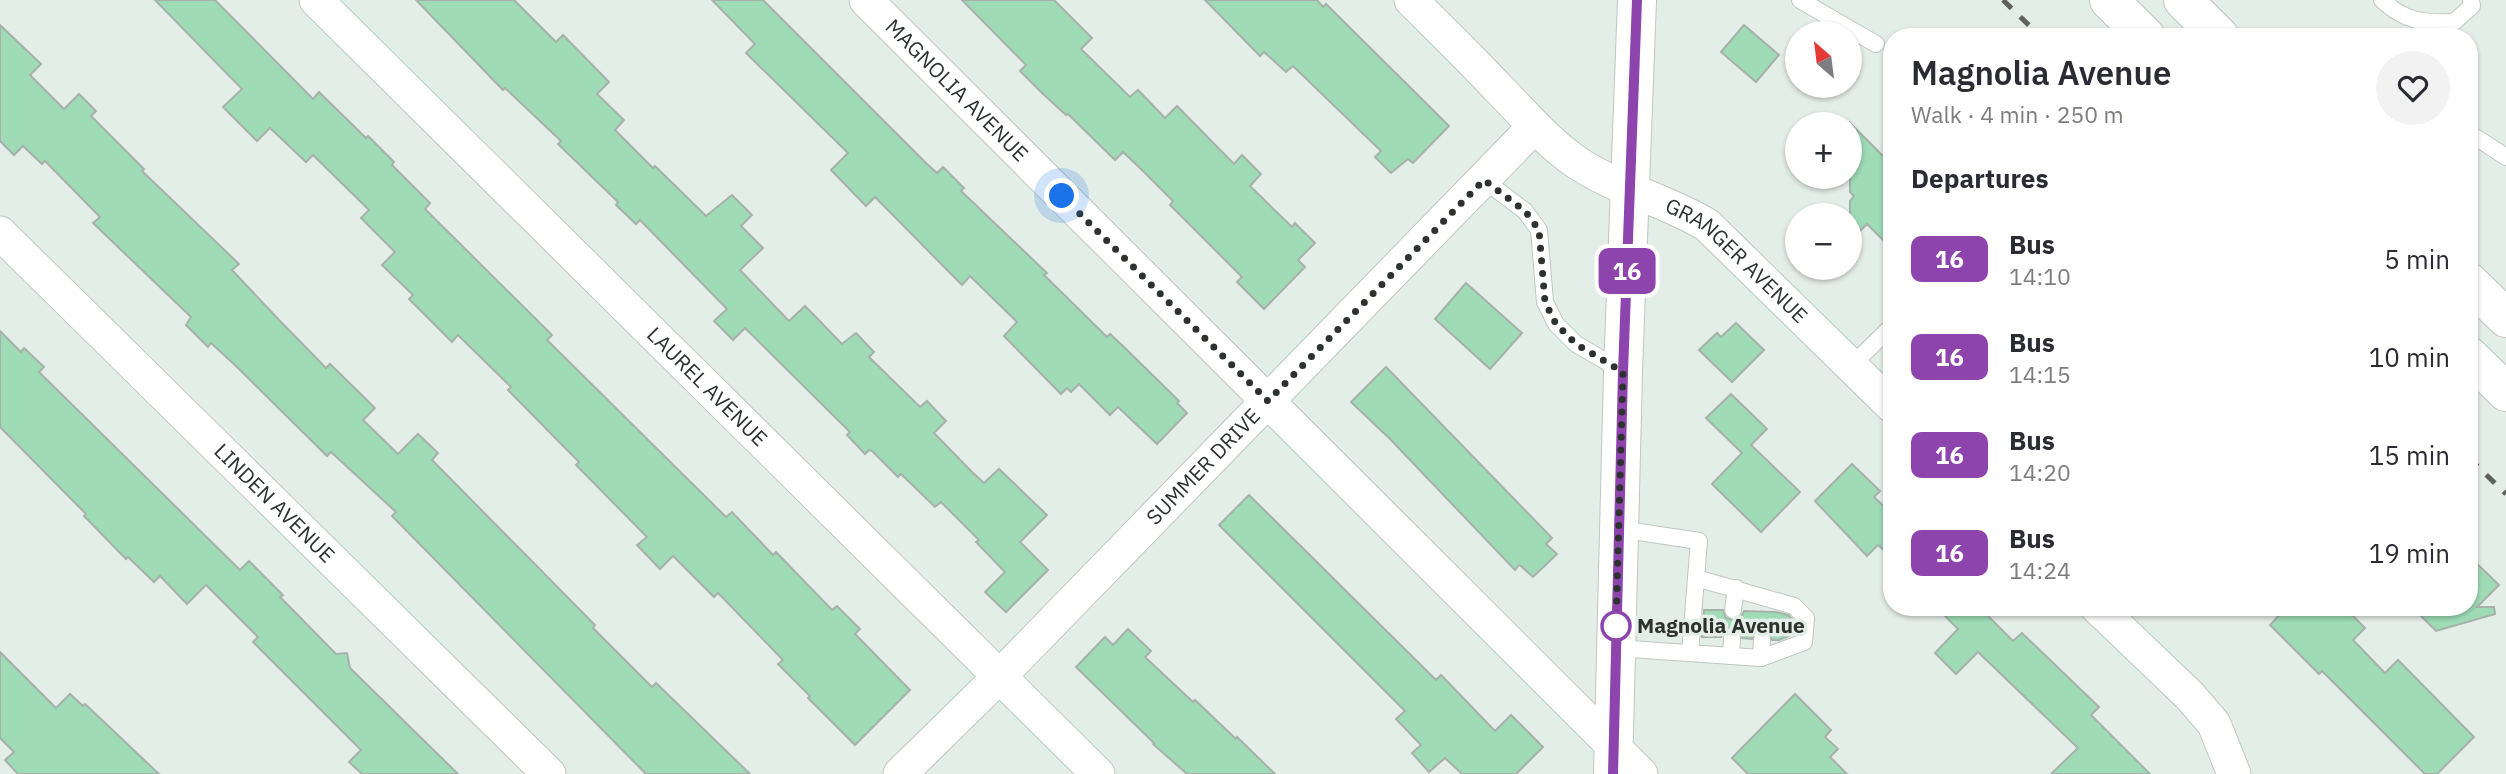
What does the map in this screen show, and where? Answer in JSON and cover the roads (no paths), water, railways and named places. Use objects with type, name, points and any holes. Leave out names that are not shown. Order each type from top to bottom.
[{"type":"main road","points":[[1613,760],[1623,372],[1637,0]]},
{"type":"main road","points":[[2109,0],[2137,28]]},
{"type":"main road","points":[[2183,0],[2211,28]]},
{"type":"main road","points":[[2478,291],[2506,318]]},
{"type":"main road","points":[[2478,365],[2506,392]]},
{"type":"street","name":"LAUREL AVENUE","points":[[316,0],[1098,774]]},
{"type":"street","name":"MAGNOLIA AVENUE","points":[[866,0],[1268,401],[1613,760],[1641,774]]},
{"type":"street","name":"GRANGER AVENUE","points":[[1411,0],[1534,127],[1577,163],[1631,190],[1685,212],[1707,225],[1883,397]]},
{"type":"street","name":"SUMMER DRIVE","points":[[900,774],[999,677],[1534,127]]},
{"type":"street","name":"LINDEN AVENUE","points":[[0,233],[549,774]]},
{"type":"street","points":[[2106,616],[2190,696],[2214,724],[2234,774]]},
{"type":"lane","points":[[1800,0],[1876,44]]},
{"type":"lane","points":[[2382,0],[2410,20],[2429,23],[2454,22],[2472,6],[2471,0]]},
{"type":"lane","points":[[2478,139],[2506,157]]},
{"type":"lane","points":[[1484,180],[1525,211],[1539,230],[1545,302],[1556,324],[1576,344],[1623,372]]},
{"type":"lane","points":[[1851,366],[1883,335]]},
{"type":"lane","points":[[1619,529],[1699,541],[1690,653]]},
{"type":"lane","points":[[1615,648],[1761,658],[1804,642],[1806,618],[1794,606],[1766,604],[1736,588],[1696,578]]},
{"type":"lane","points":[[1734,610],[1736,588]]},
{"type":"lane","points":[[1731,656],[1732,637]]},
{"type":"lane","points":[[1761,658],[1762,639]]},
{"type":"railway","points":[[2003,0],[2032,28]]},
{"type":"railway","points":[[2478,467],[2506,494]]},
{"type":"place","name":"Magnolia Avenue","points":[[1616,626]]}]
